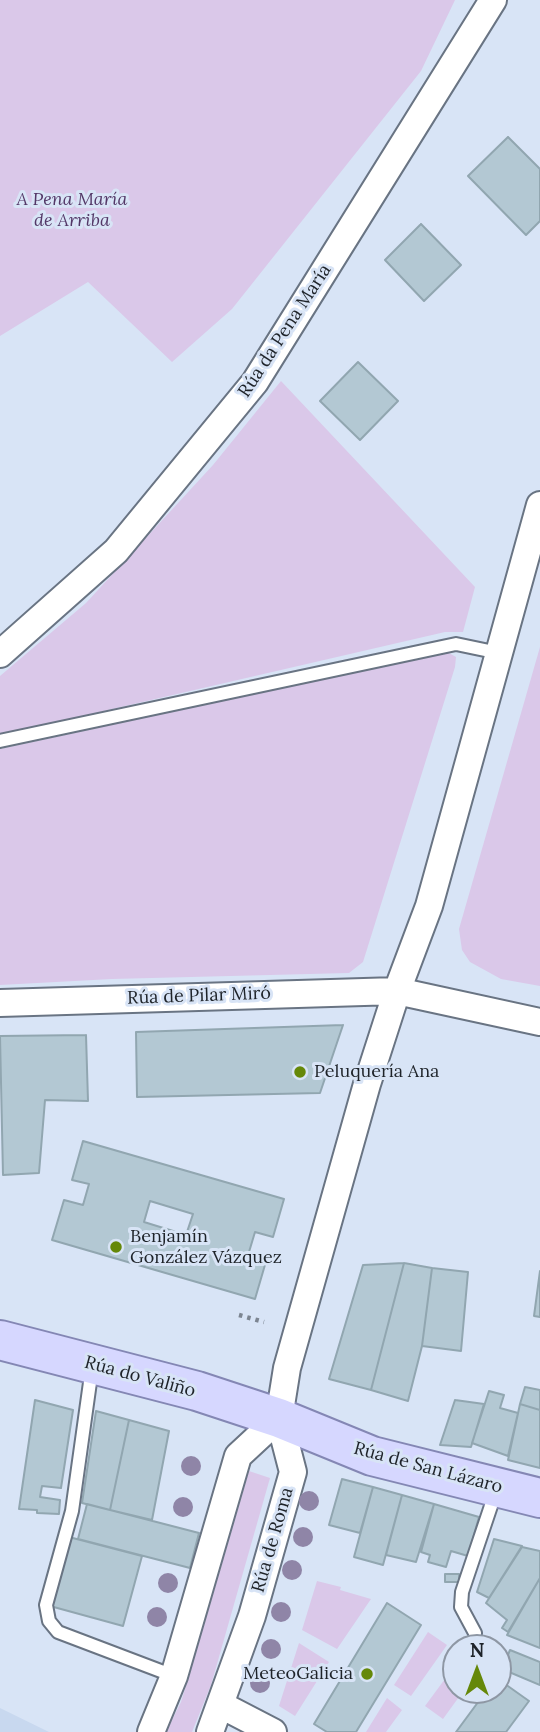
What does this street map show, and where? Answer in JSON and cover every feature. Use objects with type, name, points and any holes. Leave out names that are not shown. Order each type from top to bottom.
[{"type":"main road","name":"Rúa do Valiño","points":[[0,1340],[197,1391],[279,1418]]},
{"type":"main road","name":"Rúa de San Lázaro","points":[[279,1418],[372,1456],[540,1498]]},
{"type":"street","name":"Rúa da Pena María","points":[[0,654],[116,551],[255,382],[492,0]]},
{"type":"street","points":[[151,1732],[174,1676],[238,1456],[279,1418],[287,1368],[367,1084],[397,991],[429,906],[540,505]]},
{"type":"street","name":"Rúa de Pilar Miró","points":[[0,1003],[397,991],[540,1022]]},
{"type":"street","name":"Rúa de Roma","points":[[210,1732],[253,1616],[293,1472],[279,1418]]},
{"type":"street","points":[[221,1704],[273,1732]]},
{"type":"lane","points":[[0,741],[456,644],[499,653]]},
{"type":"lane","points":[[93,1364],[72,1511],[46,1605],[49,1621],[58,1632],[174,1676]]},
{"type":"lane","points":[[475,1633],[461,1607],[462,1592],[497,1487]]},
{"type":"path","points":[[239,1315],[264,1322]]},
{"type":"shaded area","points":[[0,1708],[49,1732],[0,1732]]},
{"type":"green space","name":"A Pena María de Arriba","points":[[0,0],[455,0],[421,71],[232,309],[172,362],[88,282],[0,336]]},
{"type":"green space","points":[[281,381],[475,587],[463,632],[445,632],[0,735],[0,676],[86,603],[213,465]]},
{"type":"green space","points":[[540,647],[540,986],[501,979],[470,962],[462,950],[459,929]]},
{"type":"green space","points":[[447,652],[456,657],[455,667],[363,962],[349,973],[112,979],[0,985],[0,749]]},
{"type":"green space","points":[[249,1471],[270,1478],[211,1685],[192,1732],[166,1732],[181,1702]]},
{"type":"green space","points":[[317,1581],[371,1599],[337,1649],[302,1630]]},
{"type":"green space","points":[[428,1632],[442,1642],[442,1652],[411,1696],[394,1685]]},
{"type":"green space","points":[[299,1643],[329,1662],[295,1716],[279,1706]]},
{"type":"green space","points":[[442,1683],[442,1704],[454,1704],[443,1719],[425,1706]]},
{"type":"green space","points":[[387,1698],[402,1710],[386,1732],[366,1732]]},
{"type":"building","points":[[508,137],[540,169],[540,221],[526,235],[468,176]]},
{"type":"building","points":[[421,224],[461,265],[424,301],[385,260]]},
{"type":"building","points":[[358,362],[398,401],[360,440],[320,401]]},
{"type":"building","points":[[343,1025],[320,1093],[137,1097],[136,1032]]},
{"type":"building","points":[[86,1035],[88,1101],[45,1100],[39,1173],[3,1175],[0,1036]]},
{"type":"building","points":[[83,1141],[284,1199],[273,1237],[255,1232],[249,1252],[267,1258],[255,1299],[52,1240],[64,1200],[83,1205],[89,1184],[72,1180]],"holes":[[[150,1201],[193,1214],[186,1235],[144,1222]]]},
{"type":"building","points":[[404,1263],[371,1390],[329,1379],[363,1265]]},
{"type":"building","points":[[404,1263],[432,1268],[422,1346],[408,1401],[371,1390]]},
{"type":"building","points":[[432,1268],[468,1272],[461,1351],[422,1346]]},
{"type":"building","points":[[540,1271],[540,1317],[534,1316]]},
{"type":"building","points":[[525,1387],[540,1390],[540,1410],[520,1404]]},
{"type":"building","points":[[489,1391],[504,1395],[500,1408],[518,1413],[508,1456],[472,1443]]},
{"type":"building","points":[[35,1400],[73,1410],[61,1488],[42,1486],[40,1497],[60,1500],[59,1514],[19,1509]]},
{"type":"building","points":[[455,1400],[484,1404],[471,1447],[440,1445]]},
{"type":"building","points":[[520,1404],[540,1410],[540,1468],[508,1460]]},
{"type":"building","points":[[96,1411],[129,1420],[110,1510],[82,1503]]},
{"type":"building","points":[[129,1420],[169,1431],[152,1520],[110,1510]]},
{"type":"building","points":[[342,1479],[373,1487],[360,1533],[329,1525]]},
{"type":"building","points":[[373,1487],[402,1495],[383,1565],[354,1557]]},
{"type":"building","points":[[402,1495],[434,1504],[416,1562],[386,1555]]},
{"type":"building","points":[[87,1504],[199,1533],[190,1568],[78,1539]]},
{"type":"building","points":[[434,1504],[479,1517],[468,1556],[451,1551],[446,1567],[428,1562],[430,1555],[421,1552]]},
{"type":"building","points":[[69,1537],[142,1556],[123,1626],[50,1606]]},
{"type":"building","points":[[494,1539],[522,1546],[489,1598],[477,1592]]},
{"type":"building","points":[[522,1547],[540,1551],[540,1578],[508,1632],[502,1628],[507,1620],[486,1603]]},
{"type":"building","points":[[445,1574],[459,1574],[459,1582],[445,1582]]},
{"type":"building","points":[[540,1578],[540,1648],[508,1634]]},
{"type":"building","name":"MeteoGalicia","points":[[387,1603],[421,1625],[356,1732],[327,1732],[314,1724]]},
{"type":"building","points":[[512,1651],[540,1662],[540,1685],[512,1673]]},
{"type":"building","points":[[512,1689],[529,1701],[506,1732],[456,1732],[477,1704],[512,1704]]},
{"type":"place","name":"Peluquería Ana","points":[[300,1072]]},
{"type":"place","name":"Benjamín González Vázquez","points":[[116,1247]]},
{"type":"place","name":"MeteoGalicia","points":[[367,1674]]}]
